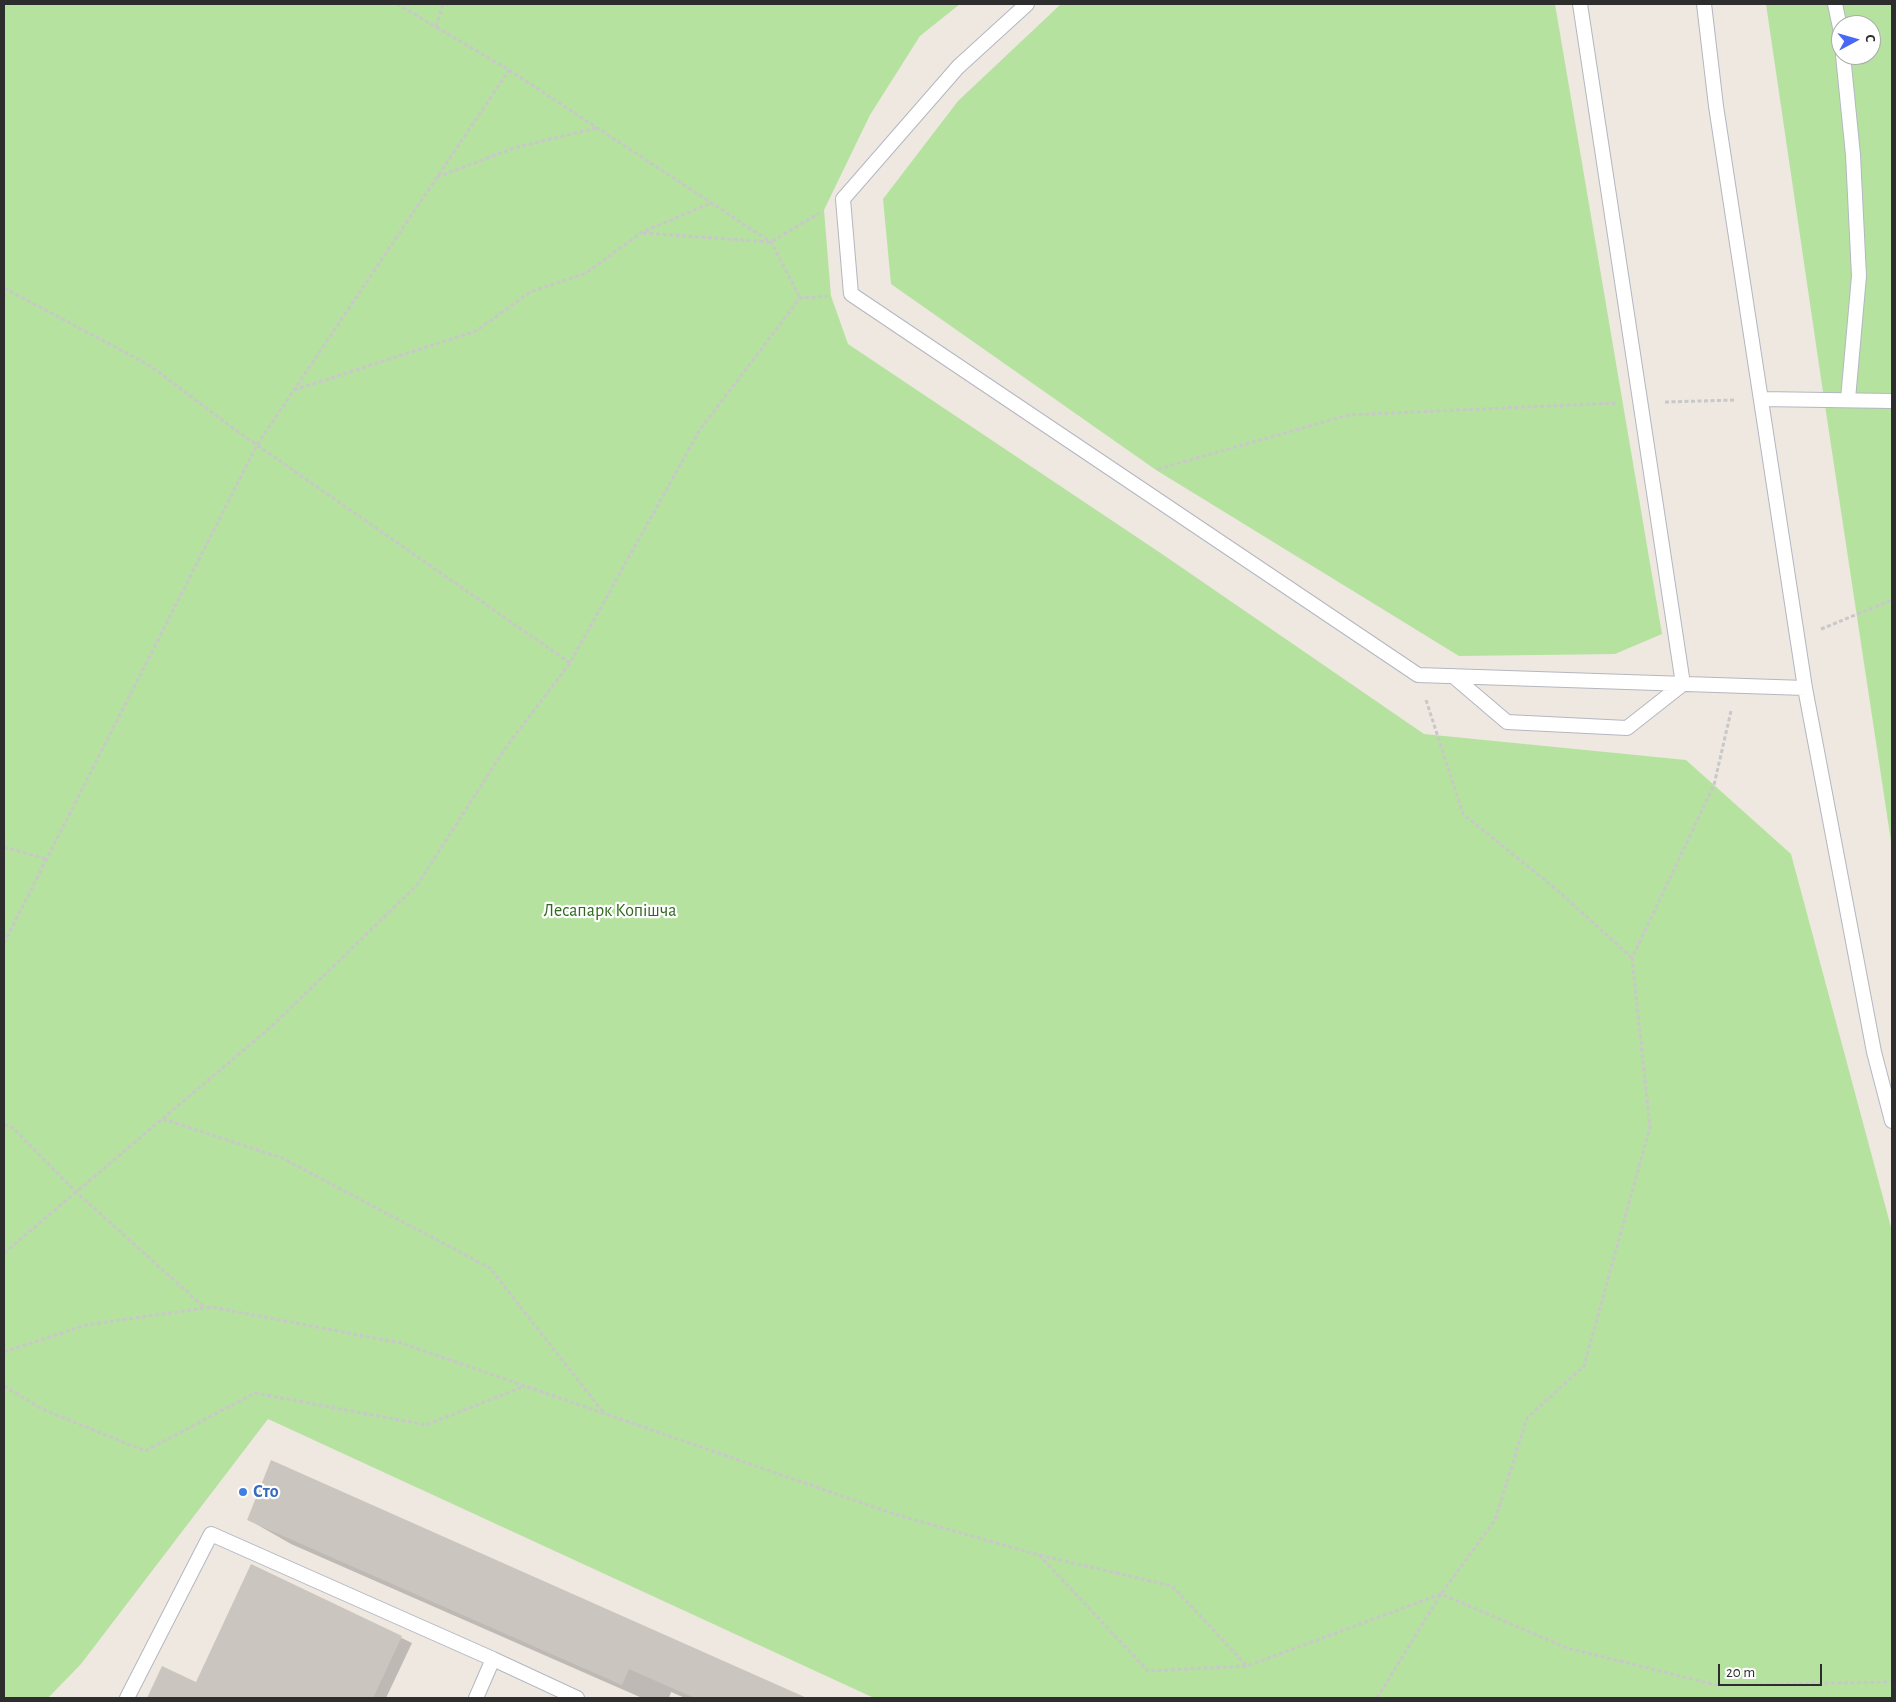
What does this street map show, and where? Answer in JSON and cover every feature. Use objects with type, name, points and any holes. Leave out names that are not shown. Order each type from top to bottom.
[{"type":"lane","points":[[1027,4],[958,67],[843,199],[851,294],[1418,675],[1805,688]]},
{"type":"lane","points":[[1580,4],[1683,684]]},
{"type":"lane","points":[[1704,4],[1716,106],[1805,688],[1874,1052],[1892,1121]]},
{"type":"lane","points":[[1844,65],[1853,154],[1858,276],[1848,399]]},
{"type":"lane","points":[[1762,399],[1892,401]]},
{"type":"lane","points":[[1453,676],[1507,722],[1627,728],[1683,684]]},
{"type":"lane","points":[[127,1698],[211,1534],[493,1658],[578,1698]]},
{"type":"lane","points":[[476,1698],[493,1658]]},
{"type":"path","points":[[4,1253],[272,1026],[418,884],[504,750],[570,663],[699,431],[800,298],[771,242],[509,70],[397,4]]},
{"type":"path","points":[[436,27],[443,4]]},
{"type":"path","points":[[4,942],[257,445],[509,70]]},
{"type":"path","points":[[436,177],[514,148],[596,127]]},
{"type":"path","points":[[642,232],[771,242],[843,199]]},
{"type":"path","points":[[293,390],[476,332],[530,292],[586,273],[642,232],[711,203]]},
{"type":"path","points":[[4,288],[149,365],[257,445],[570,663]]},
{"type":"path","points":[[1156,470],[1348,415],[1640,402],[1762,399]]},
{"type":"path","points":[[1797,638],[1857,616],[1892,600]]},
{"type":"path","points":[[1418,675],[1463,814],[1557,890],[1632,958]]},
{"type":"path","points":[[1377,1698],[1441,1594],[1495,1520],[1527,1418],[1584,1366],[1650,1126],[1632,958],[1714,785],[1737,686]]},
{"type":"path","points":[[4,848],[46,858]]},
{"type":"path","points":[[162,1119],[282,1158],[490,1268],[604,1413]]},
{"type":"path","points":[[4,1124],[13,1128],[76,1192],[204,1308]]},
{"type":"path","points":[[4,1352],[86,1324],[210,1307],[401,1342],[894,1514],[1039,1555],[1172,1586],[1248,1666]]},
{"type":"path","points":[[4,1386],[42,1409],[145,1452],[254,1393],[426,1425],[526,1386]]},
{"type":"path","points":[[1039,1555],[1148,1671],[1248,1666],[1441,1594],[1567,1648],[1716,1686],[1892,1682]]},
{"type":"green space","name":"Лесапарк Копішча","points":[[4,4],[960,4],[920,36],[870,115],[824,210],[831,296],[848,344],[1162,554],[1424,734],[1686,760],[1791,854],[1892,1231],[1892,1698],[874,1698],[268,1419],[81,1664],[48,1698],[4,1698]]},
{"type":"green space","points":[[1061,4],[1555,4],[1662,634],[1615,654],[1459,656],[1156,470],[891,284],[883,199],[958,101]]},
{"type":"green space","points":[[1766,4],[1892,4],[1892,848],[1824,399]]},
{"type":"building","points":[[271,1460],[807,1698],[695,1698],[629,1669],[622,1685],[247,1520]]},
{"type":"building","points":[[251,1564],[402,1636],[373,1698],[147,1698],[162,1666],[196,1682]]},
{"type":"place","name":"Сто","points":[[243,1492]]}]
